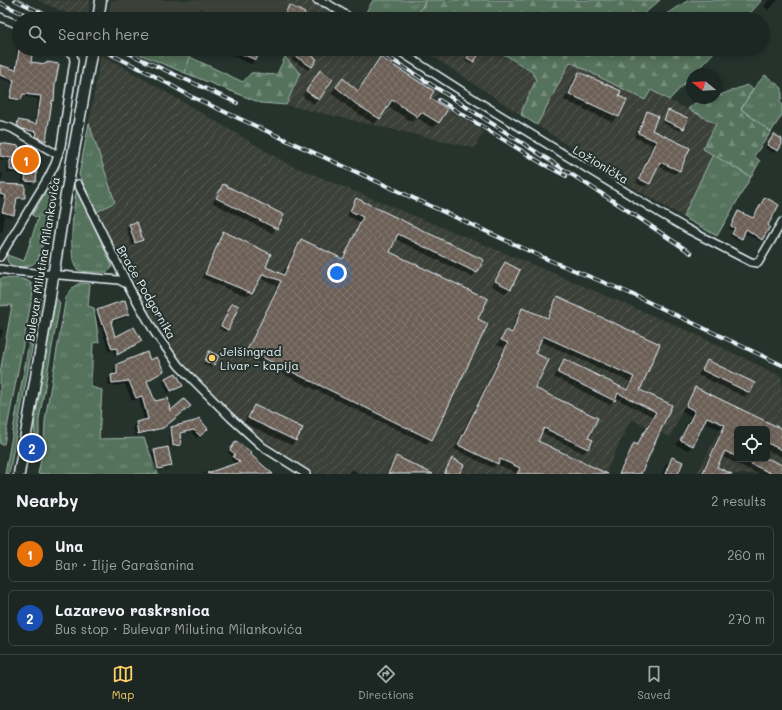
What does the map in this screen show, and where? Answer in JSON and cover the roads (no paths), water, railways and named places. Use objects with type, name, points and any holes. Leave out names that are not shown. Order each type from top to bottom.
[{"type":"street","points":[[99,12],[101,0]]},
{"type":"street","points":[[317,0],[328,4],[341,12]]},
{"type":"street","points":[[0,17],[12,22]]},
{"type":"street","points":[[0,256],[48,178],[58,155],[61,146],[74,61],[73,56]]},
{"type":"street","name":"Bulevar Milutina Milankovića","points":[[19,474],[91,56]]},
{"type":"street","name":"Ložionička","points":[[407,56],[477,101],[663,215],[751,262],[758,263],[782,222]]},
{"type":"street","points":[[0,125],[11,128],[58,155]]},
{"type":"street","name":"Braće Podgornika","points":[[78,184],[127,284],[155,333],[179,366],[231,418],[263,447],[306,474]]},
{"type":"street","points":[[0,269],[119,280],[127,284]]},
{"type":"tunnel","points":[[55,164],[78,184]]},
{"type":"railway","points":[[15,0],[40,12]]},
{"type":"railway","points":[[0,3],[20,12]]},
{"type":"railway","points":[[114,56],[151,74],[190,96],[549,260],[627,292],[782,365]]},
{"type":"railway","points":[[134,56],[237,103]]},
{"type":"railway","points":[[388,57],[621,206],[691,253]]},
{"type":"railway","points":[[439,100],[543,164],[566,176]]},
{"type":"place","name":"Una","points":[[26,160]]},
{"type":"place","name":"Jelšingrad Livar - kapija","points":[[212,358]]},
{"type":"place","name":"Lazarevo raskrsnica","points":[[32,448]]}]
